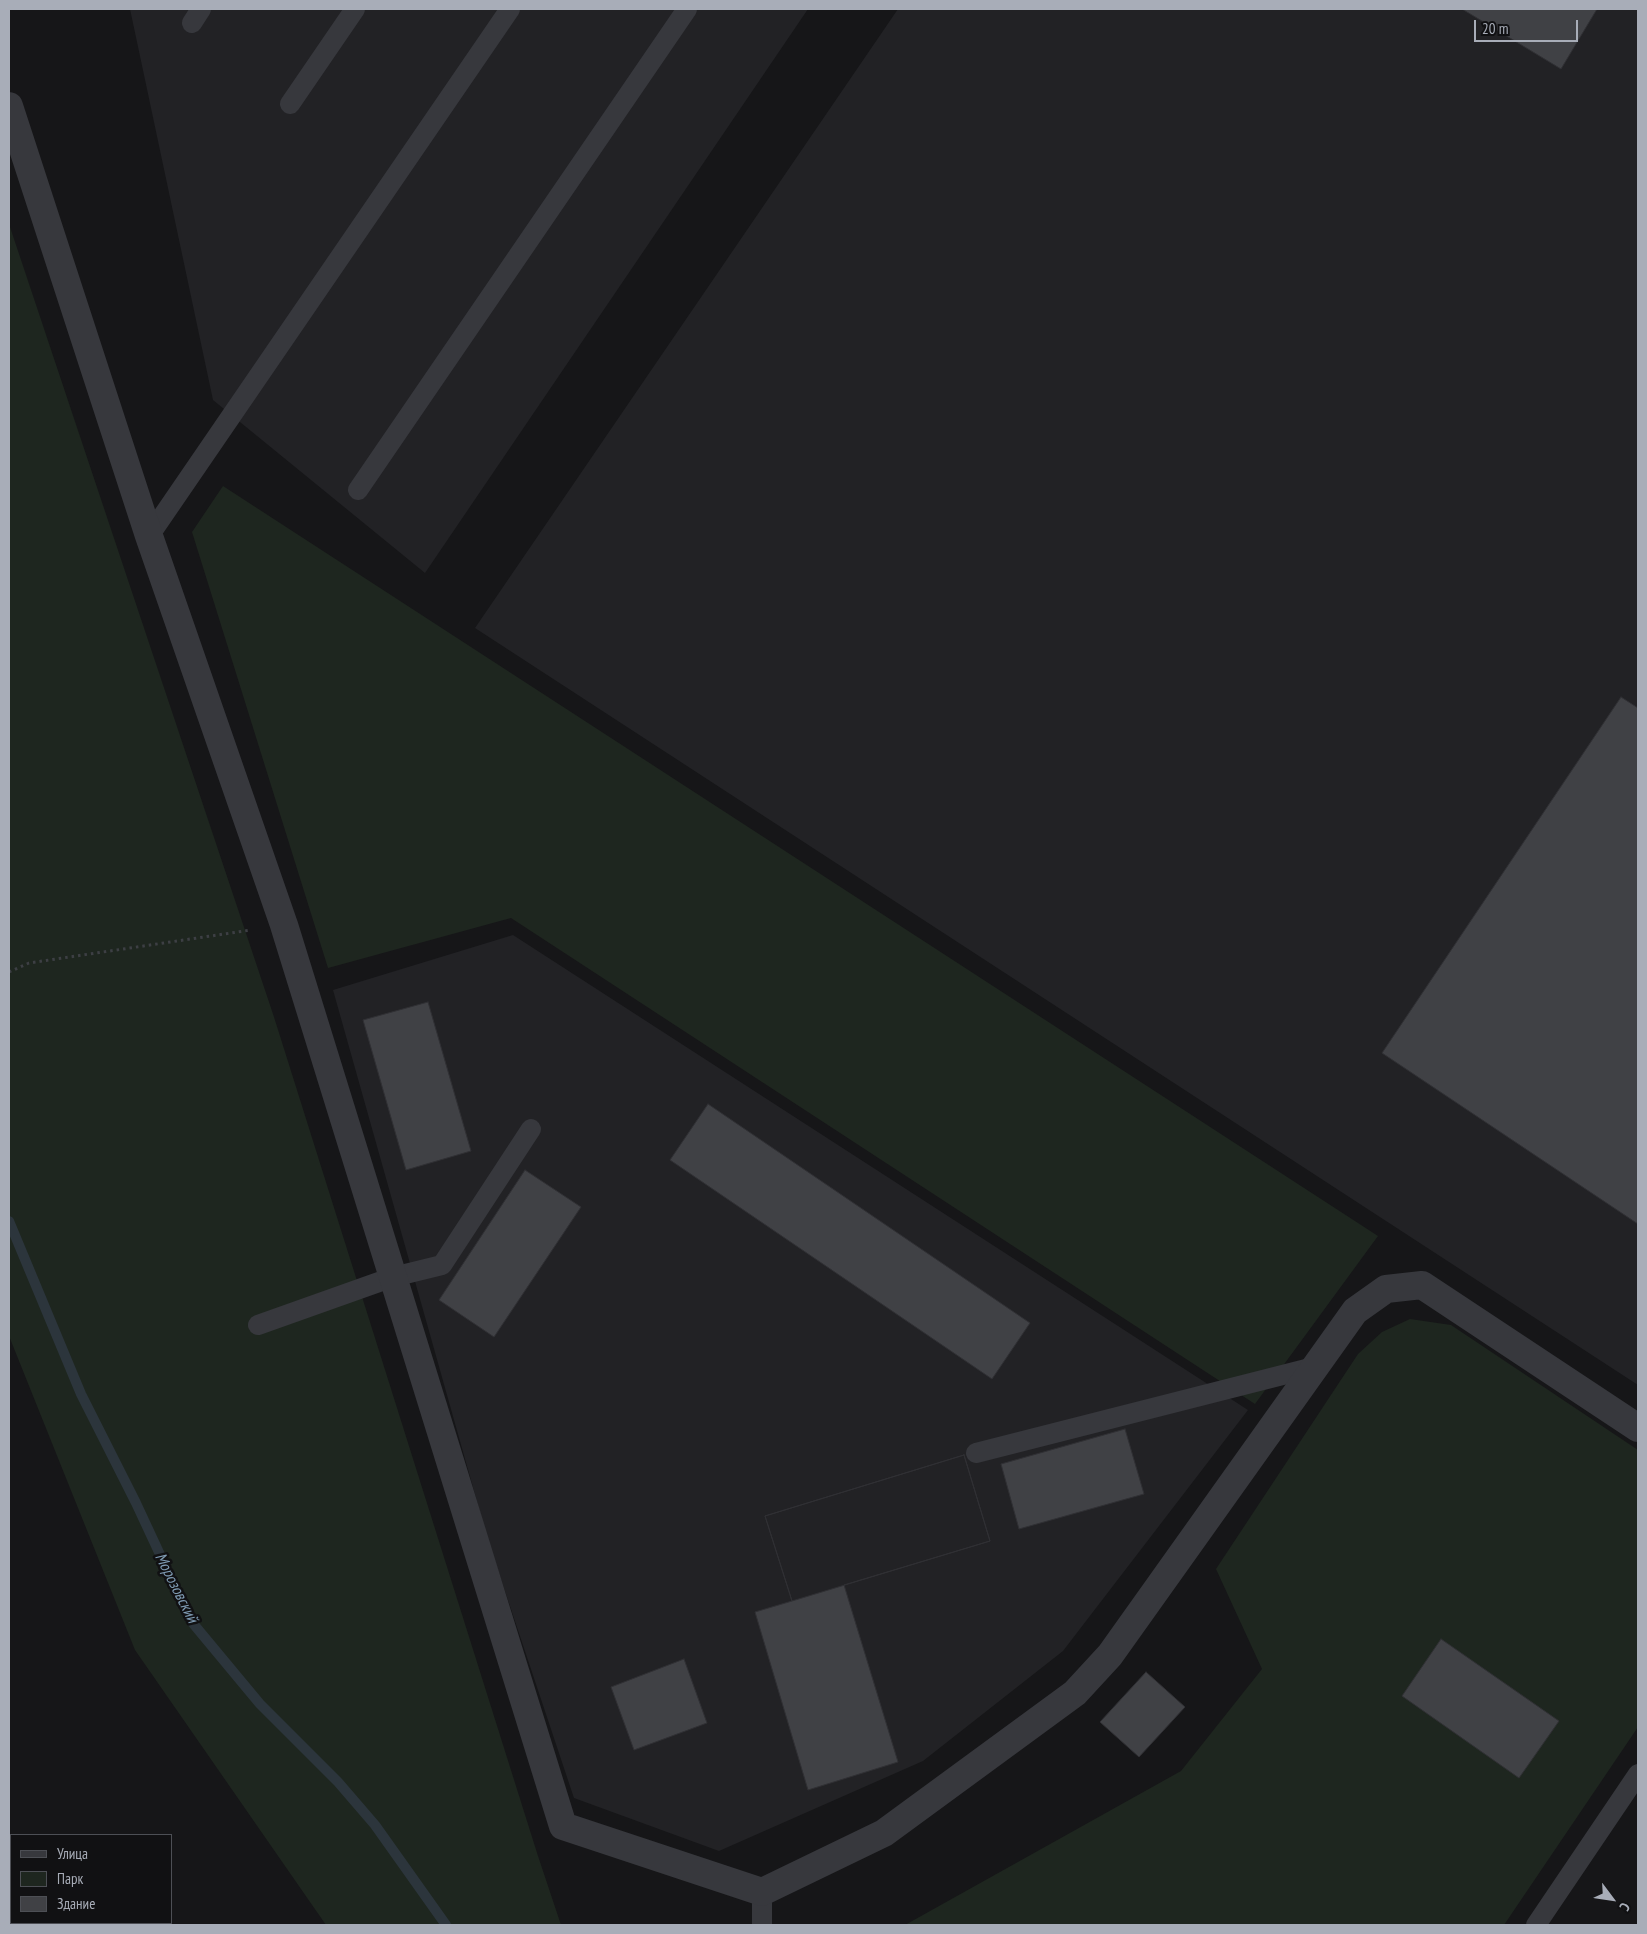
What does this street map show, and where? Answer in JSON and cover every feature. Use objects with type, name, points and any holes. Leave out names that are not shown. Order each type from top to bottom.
[{"type":"street","points":[[9,106],[149,536],[284,925],[563,1826],[762,1892],[884,1833],[1075,1693],[1110,1655],[1355,1311],[1386,1290],[1422,1285],[1638,1428]]},
{"type":"lane","points":[[290,104],[355,9]]},
{"type":"lane","points":[[149,536],[510,9]]},
{"type":"lane","points":[[358,490],[687,9]]},
{"type":"lane","points":[[258,1325],[393,1277],[442,1265],[531,1129]]},
{"type":"lane","points":[[976,1453],[1314,1367]]},
{"type":"lane","points":[[1536,1925],[1638,1774]]},
{"type":"lane","points":[[762,1892],[762,1925]]},
{"type":"path","points":[[9,972],[29,962],[284,925]]},
{"type":"shaded area","points":[[130,9],[808,9],[425,573],[213,400]]},
{"type":"shaded area","points":[[898,9],[1638,9],[1638,1385],[475,628]]},
{"type":"shaded area","points":[[513,935],[1248,1410],[1063,1651],[923,1761],[719,1851],[574,1798],[487,1537],[333,990]]},
{"type":"green space","points":[[9,224],[274,1017],[561,1925],[326,1925],[135,1650],[9,1336]]},
{"type":"green space","points":[[223,486],[1378,1236],[1255,1404],[511,918],[328,968],[192,532]]},
{"type":"green space","points":[[1410,1319],[1451,1325],[1638,1450],[1638,1727],[1504,1925],[905,1925],[1181,1771],[1262,1669],[1216,1569],[1358,1354],[1382,1332]]},
{"type":"building","points":[[1462,9],[1597,9],[1561,69]]},
{"type":"building","points":[[1621,697],[1638,708],[1638,1224],[1382,1053]]},
{"type":"building","points":[[428,1002],[471,1151],[406,1170],[363,1020]]},
{"type":"building","points":[[708,1104],[1030,1323],[992,1379],[670,1160]]},
{"type":"building","points":[[525,1170],[581,1207],[494,1337],[439,1300]]},
{"type":"building","points":[[1125,1429],[1144,1494],[1019,1529],[1001,1464]]},
{"type":"building","points":[[964,1455],[990,1541],[844,1585],[898,1762],[808,1790],[755,1612],[792,1601],[765,1516]]},
{"type":"building","points":[[964,1455],[990,1541],[792,1601],[765,1516]]},
{"type":"building","points":[[1441,1639],[1559,1721],[1519,1778],[1402,1696]]},
{"type":"building","points":[[684,1659],[707,1723],[634,1750],[611,1687]]},
{"type":"building","points":[[1146,1672],[1185,1707],[1139,1757],[1100,1722]]},
{"type":"waterway","name":"Морозовский","points":[[9,1221],[81,1394],[136,1503],[191,1621],[260,1704],[338,1782],[375,1825],[446,1925]]}]
